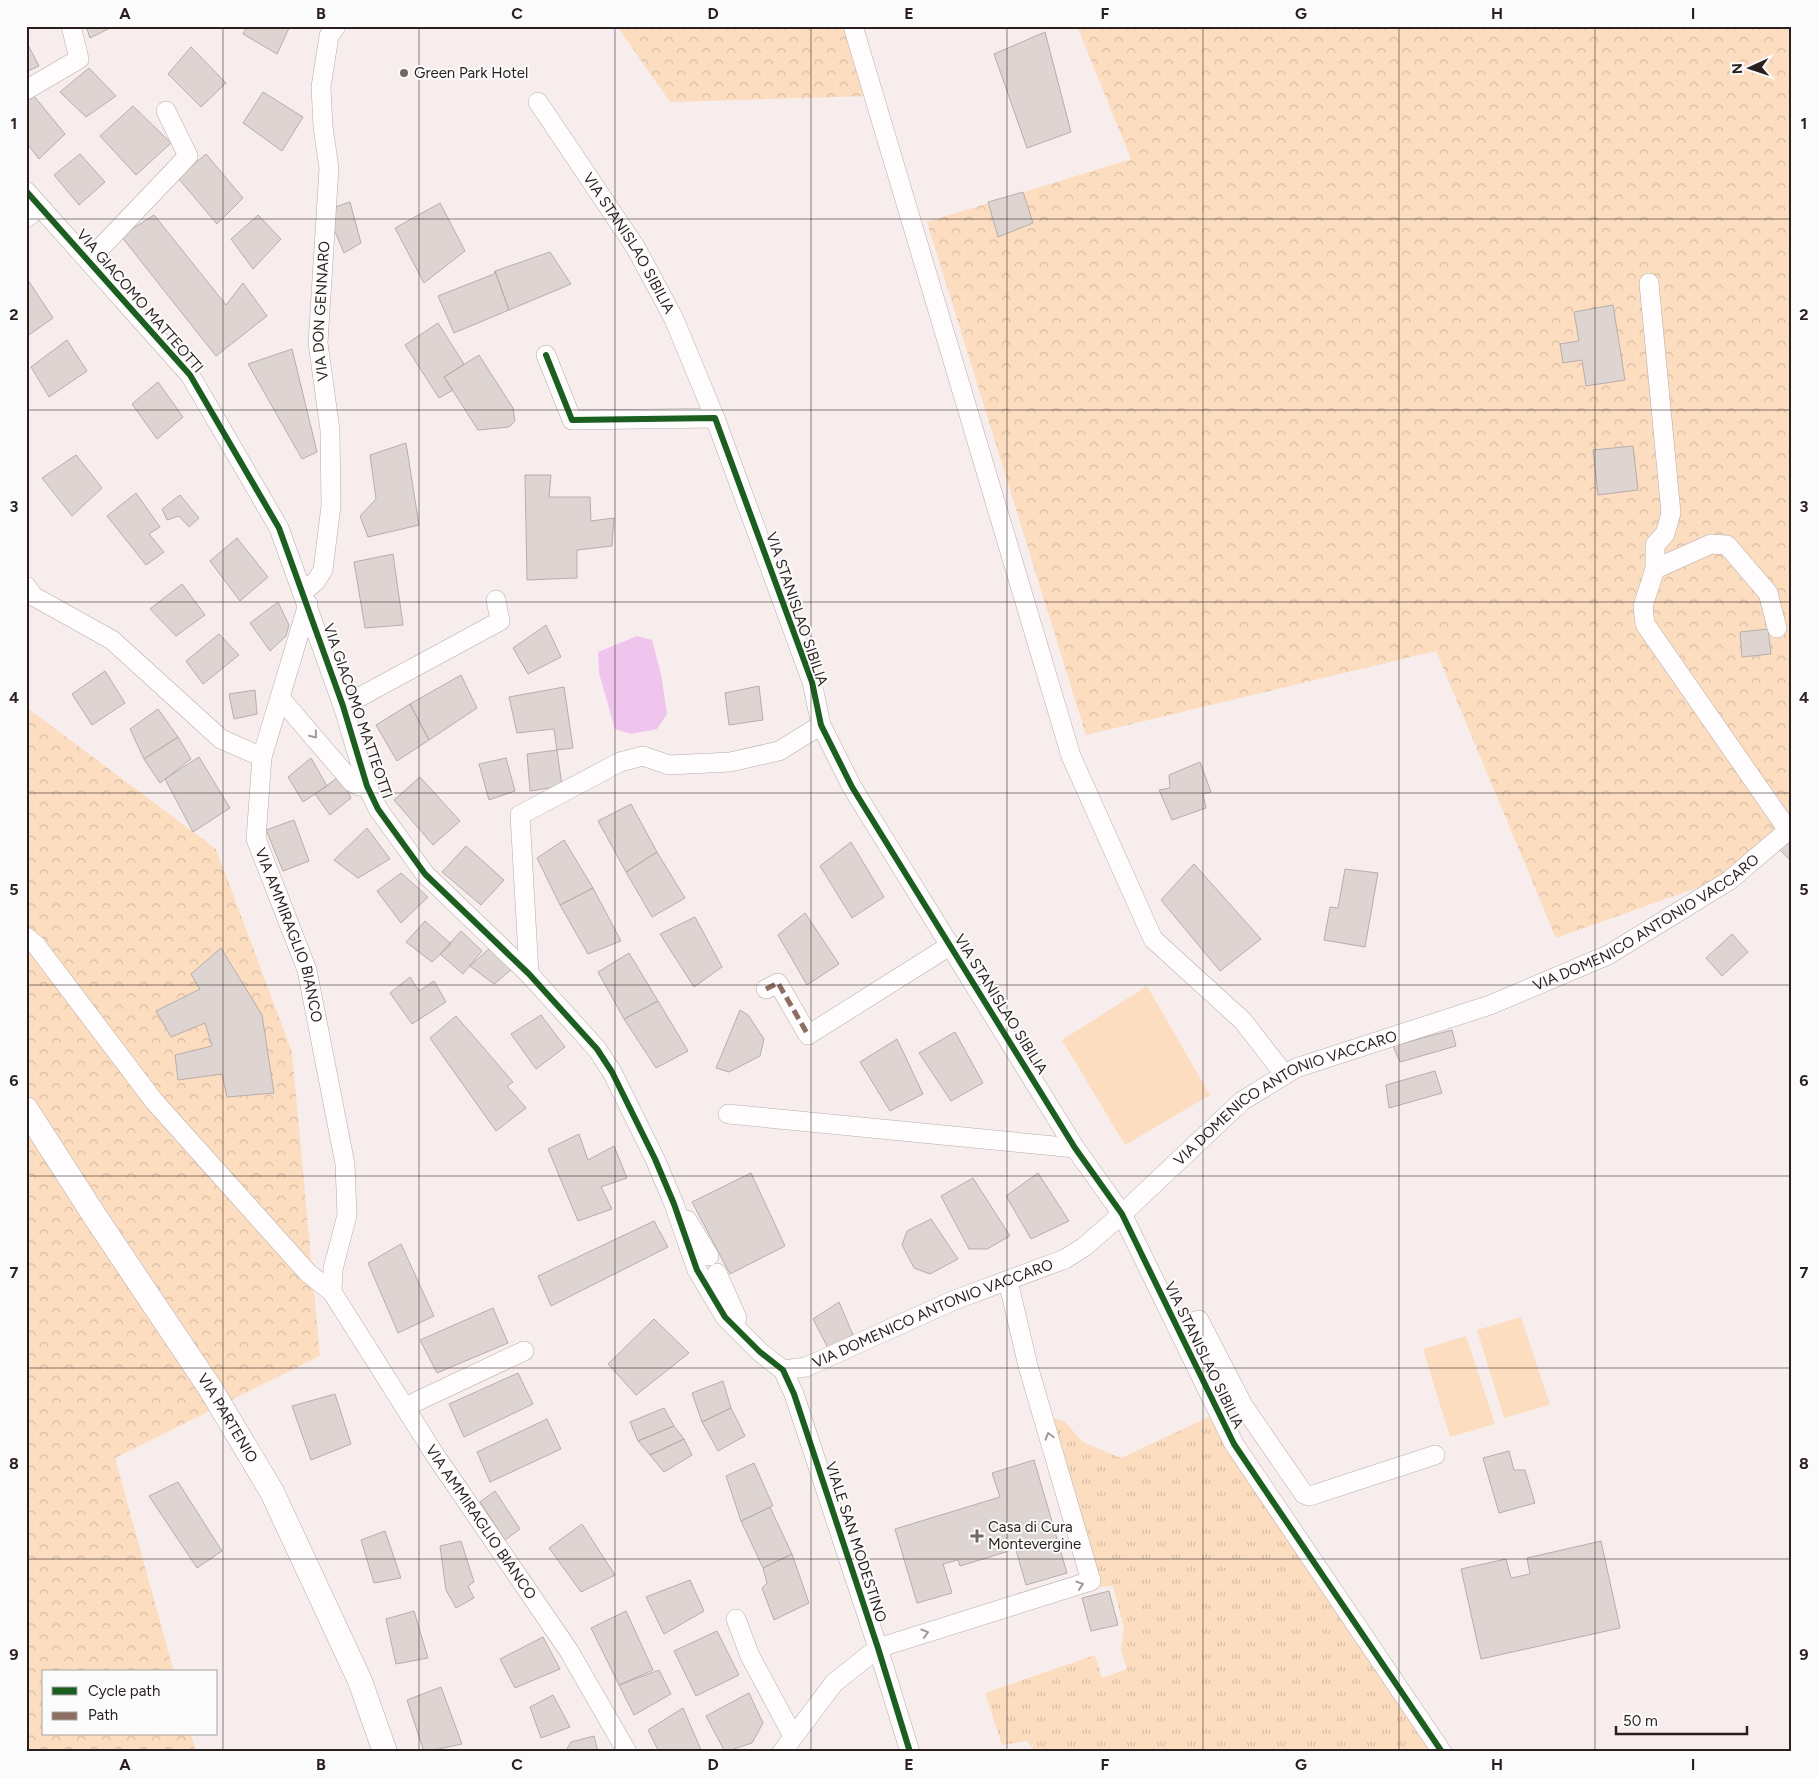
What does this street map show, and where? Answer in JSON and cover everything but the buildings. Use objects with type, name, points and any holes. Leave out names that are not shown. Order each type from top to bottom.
[{"type":"main road","name":"VIA PARTENIO","points":[[26,1109],[96,1218],[210,1388],[272,1492],[360,1681],[385,1752]]},
{"type":"street","points":[[26,90],[79,59],[71,26]]},
{"type":"street","name":"VIA DON GENNARO","points":[[306,598],[323,570],[331,506],[330,430],[318,343],[329,168],[323,127],[321,87],[329,36],[336,26]]},
{"type":"street","points":[[853,26],[1071,756],[1153,939],[1243,1021],[1284,1074]]},
{"type":"street","name":"VIA STANISLAO SIBILIA","points":[[538,102],[636,248],[674,319],[715,418],[812,682],[821,725],[852,786],[1075,1148],[1122,1214],[1234,1444],[1442,1752]]},
{"type":"street","points":[[89,260],[188,156],[166,111]]},
{"type":"street","name":"VIA GIACOMO MATTEOTTI","points":[[26,191],[33,213],[89,260],[190,374],[279,528],[306,598],[343,706],[367,786],[378,809],[425,874],[529,974],[597,1049],[612,1072],[674,1204],[692,1261],[725,1317],[760,1352]]},
{"type":"street","points":[[1649,283],[1671,513],[1664,534],[1655,545],[1655,569],[1642,615],[1645,624],[1790,829]]},
{"type":"street","points":[[546,355],[572,420],[715,418]]},
{"type":"street","points":[[1655,569],[1710,544],[1727,545],[1768,593],[1777,628]]},
{"type":"street","points":[[26,586],[33,596],[112,640],[221,739],[262,757]]},
{"type":"street","name":"VIA AMMIRAGLIO BIANCO","points":[[306,598],[292,663],[262,757],[256,838],[307,970],[345,1164],[347,1214],[334,1268],[332,1292]]},
{"type":"street","name":"VIA GIACOMO MATTEOTTI","points":[[343,706],[500,621],[496,600]]},
{"type":"street","points":[[292,663],[306,656],[326,658]]},
{"type":"street","points":[[281,699],[352,782],[360,786],[367,786]]},
{"type":"street","points":[[529,974],[520,814],[620,762],[643,756],[669,765],[730,762],[779,750],[821,725]]},
{"type":"street","name":"VIA DOMENICO ANTONIO VACCARO","points":[[783,1370],[806,1367],[952,1301],[1008,1281],[1071,1255],[1084,1247],[1122,1214],[1242,1101],[1284,1074],[1296,1068],[1490,1005],[1608,955],[1730,880],[1790,829]]},
{"type":"street","name":"VIA AMMIRAGLIO BIANCO","points":[[26,937],[36,945],[154,1101],[308,1272],[332,1292],[404,1407],[569,1651],[627,1752]]},
{"type":"street","points":[[766,989],[778,983],[808,1035],[951,945]]},
{"type":"street","points":[[728,1114],[1075,1148]]},
{"type":"street","name":"VIA GIACOMO MATTEOTTI","points":[[674,1204],[690,1225],[709,1256]]},
{"type":"street","points":[[308,1272],[334,1268]]},
{"type":"street","points":[[717,1273],[736,1316],[760,1352]]},
{"type":"street","points":[[782,1752],[834,1683],[878,1648],[1091,1581],[1028,1366],[1008,1281]]},
{"type":"street","points":[[1177,1327],[1199,1320],[1244,1407],[1304,1494],[1309,1496],[1316,1494],[1435,1455]]},
{"type":"street","points":[[404,1407],[524,1351]]},
{"type":"street","name":"VIALE SAN MODESTINO","points":[[760,1352],[783,1370],[794,1394],[878,1648],[910,1752]]},
{"type":"street","points":[[736,1619],[750,1656],[793,1736]]},
{"type":"green space","points":[[617,26],[856,26],[869,96],[670,102]]},
{"type":"green space","points":[[1077,26],[1792,26],[1792,817],[1713,882],[1556,938],[1436,651],[1086,735],[927,222],[1131,159]]},
{"type":"green space","points":[[26,707],[216,849],[292,1052],[320,1356],[115,1458],[173,1670],[42,1670],[42,1736],[192,1736],[196,1752],[26,1752]]},
{"type":"green space","points":[[1147,986],[1210,1095],[1125,1145],[1062,1040]]},
{"type":"green space","points":[[1521,1317],[1550,1405],[1504,1418],[1477,1330]]},
{"type":"green space","points":[[1466,1336],[1495,1424],[1450,1437],[1423,1349]]},
{"type":"green space","points":[[1048,1416],[1065,1422],[1083,1442],[1121,1458],[1209,1417],[1434,1752],[1035,1752],[1027,1741],[1002,1745],[985,1693],[1095,1655],[1102,1678],[1127,1669],[1121,1650],[1124,1628],[1113,1586],[1096,1587]]},
{"type":"shaded area","points":[[637,636],[652,640],[661,674],[667,714],[657,729],[631,734],[615,729],[599,673],[598,652]]},
{"type":"marked path","points":[[766,989],[778,983],[808,1035]]},
{"type":"cycle path","points":[[26,191],[190,375],[279,528],[343,706],[367,786],[378,809],[425,874],[529,974],[597,1049],[612,1072],[655,1159],[674,1204],[697,1270],[725,1317],[760,1352],[783,1370],[794,1394],[878,1648],[910,1752]]},
{"type":"cycle path","points":[[546,355],[572,420],[715,418],[812,682],[821,725],[852,787],[1075,1148],[1122,1214],[1234,1444],[1442,1752]]},
{"type":"place","name":"Green Park Hotel","points":[[404,73]]},
{"type":"place","name":"Casa di Cura Montevergine","points":[[977,1536]]}]
